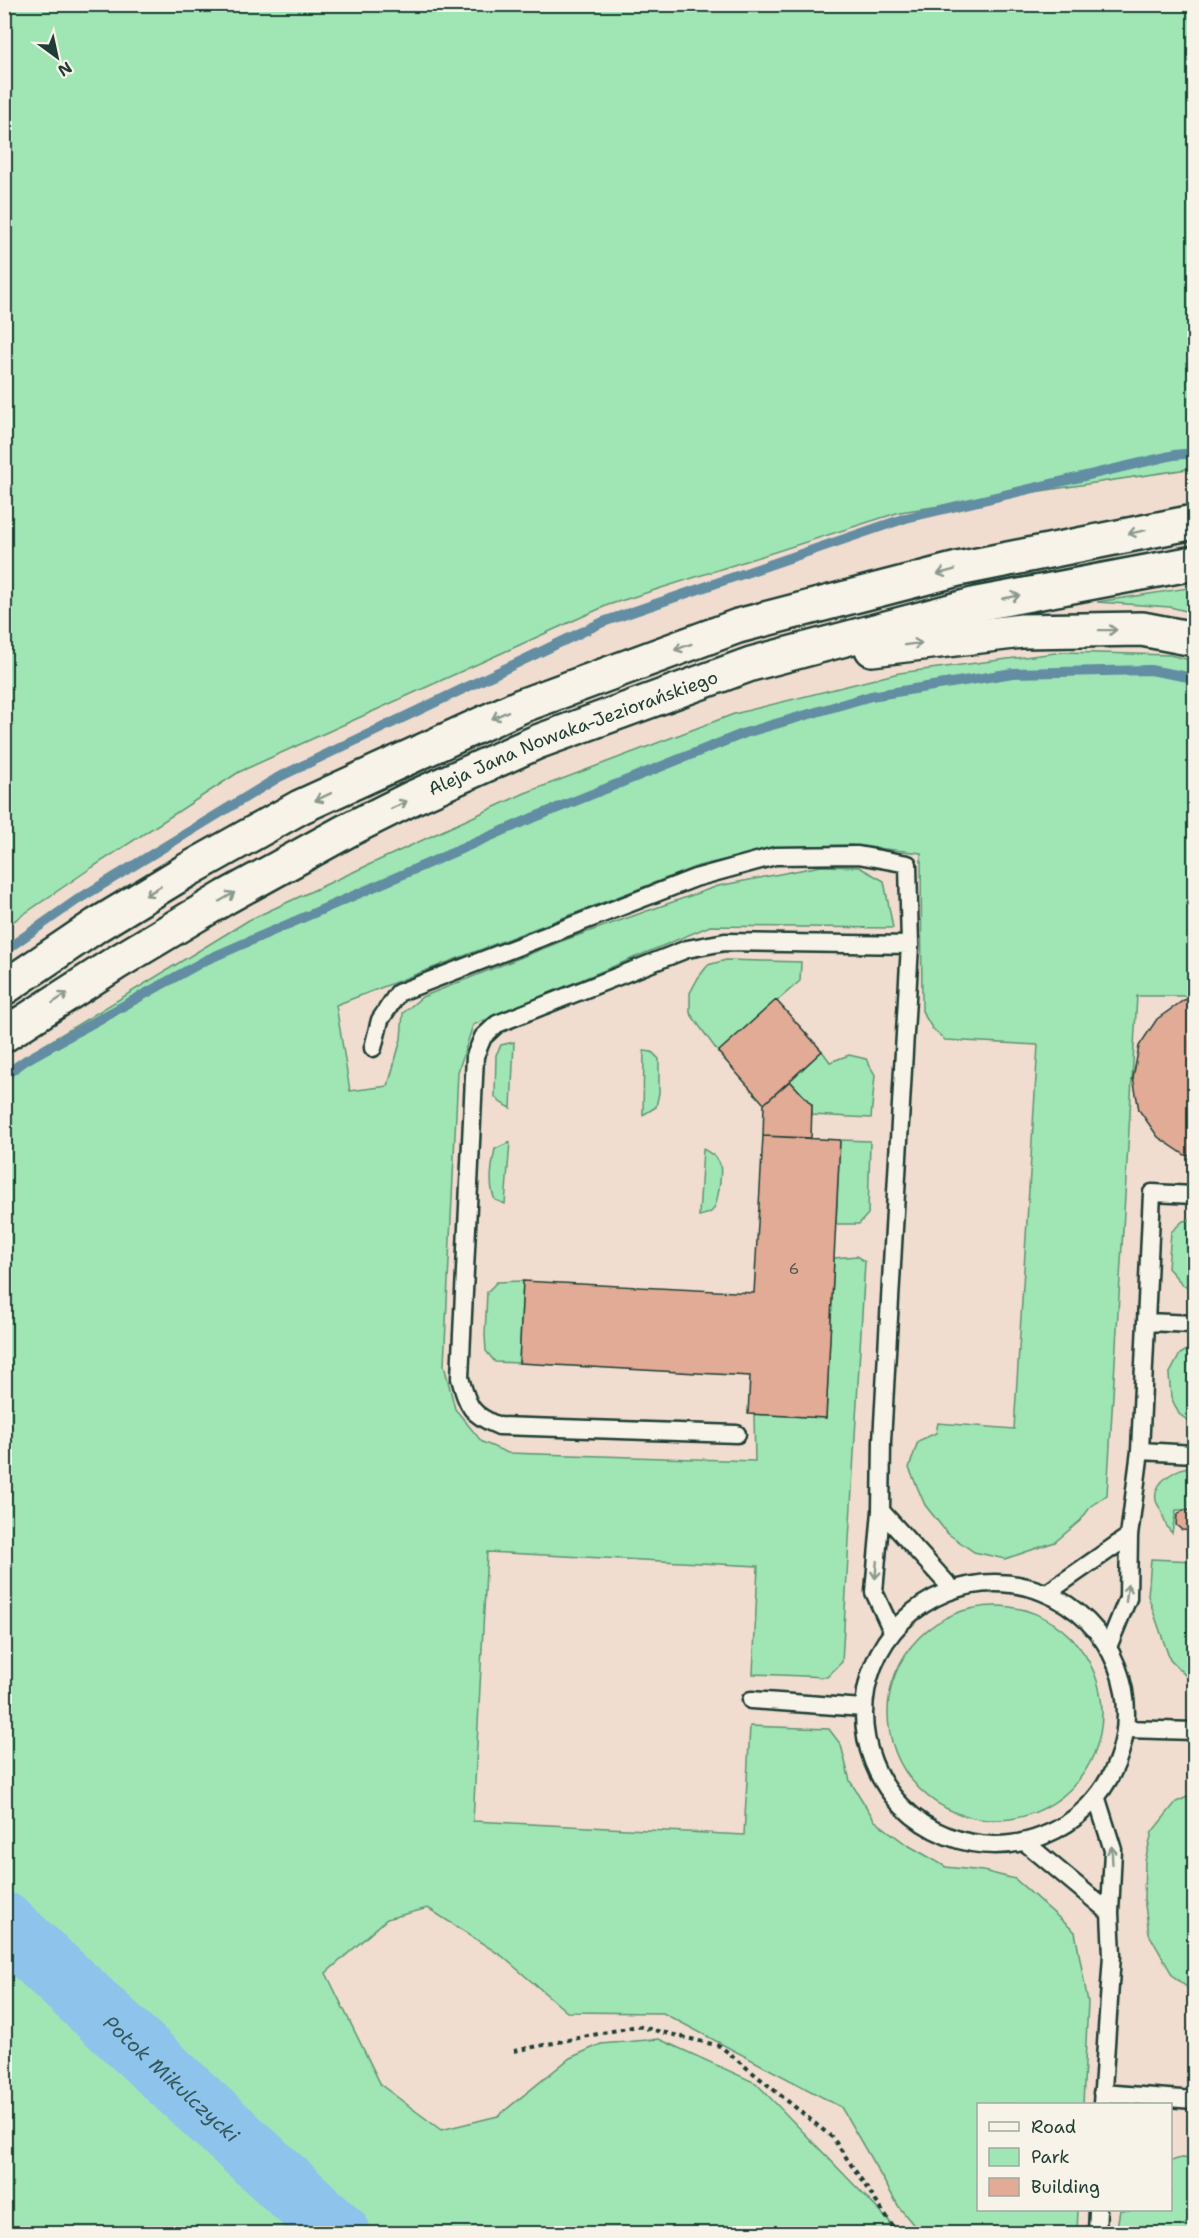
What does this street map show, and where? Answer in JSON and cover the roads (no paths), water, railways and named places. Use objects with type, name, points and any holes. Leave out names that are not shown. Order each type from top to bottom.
[{"type":"main road","points":[[4,988],[97,926],[186,871],[290,813],[521,706],[738,626],[958,569],[1194,522]]},
{"type":"main road","name":"Aleja Jana Nowaka-Jeziorańskiego","points":[[4,1035],[116,963],[206,909],[356,826],[412,798],[537,742],[751,664],[977,604],[1194,562]]},
{"type":"main road","points":[[751,664],[1022,631],[1142,629],[1194,639]]},
{"type":"lane","points":[[373,1048],[380,1020],[398,993],[695,878],[775,856],[858,855],[909,864],[910,945],[882,1442],[881,1511],[874,1592],[892,1631]]},
{"type":"lane","points":[[737,1434],[500,1426],[479,1418],[466,1398],[460,1378],[475,1056],[483,1037],[497,1024],[687,949],[725,942],[910,945]]},
{"type":"lane","points":[[1108,1647],[1128,1598],[1130,1536],[1140,1451],[1152,1193],[1194,1195]]},
{"type":"lane","points":[[1146,1322],[1194,1324]]},
{"type":"lane","points":[[1140,1451],[1194,1454]]},
{"type":"lane","points":[[881,1511],[952,1589]]},
{"type":"lane","points":[[1047,1593],[1130,1536]]},
{"type":"lane","points":[[983,1583],[1016,1584],[1047,1593],[1082,1615],[1108,1647],[1121,1673],[1127,1701],[1126,1729],[1121,1754],[1112,1778],[1097,1799],[1065,1827],[1026,1843],[977,1846],[931,1830],[893,1799],[869,1756],[863,1708],[872,1668],[892,1631],[919,1606],[952,1589],[983,1583]]},
{"type":"lane","points":[[751,1700],[863,1708]]},
{"type":"lane","points":[[1126,1729],[1194,1731]]},
{"type":"lane","points":[[1097,1799],[1113,1850],[1110,1913],[1112,1956],[1102,2099],[1194,2100]]},
{"type":"lane","points":[[1026,1843],[1110,1913]]},
{"type":"lane","points":[[1097,2234],[1098,2211]]},
{"type":"waterway","points":[[4,951],[77,900],[279,777],[603,622],[906,518],[1174,455],[1194,453]]},
{"type":"waterway","points":[[4,1076],[26,1060],[206,960],[530,819],[745,733],[871,696],[1013,673],[1150,670],[1194,678]]},
{"type":"waterway","name":"Potok Mikulczycki","points":[[4,1924],[339,2234]]}]
